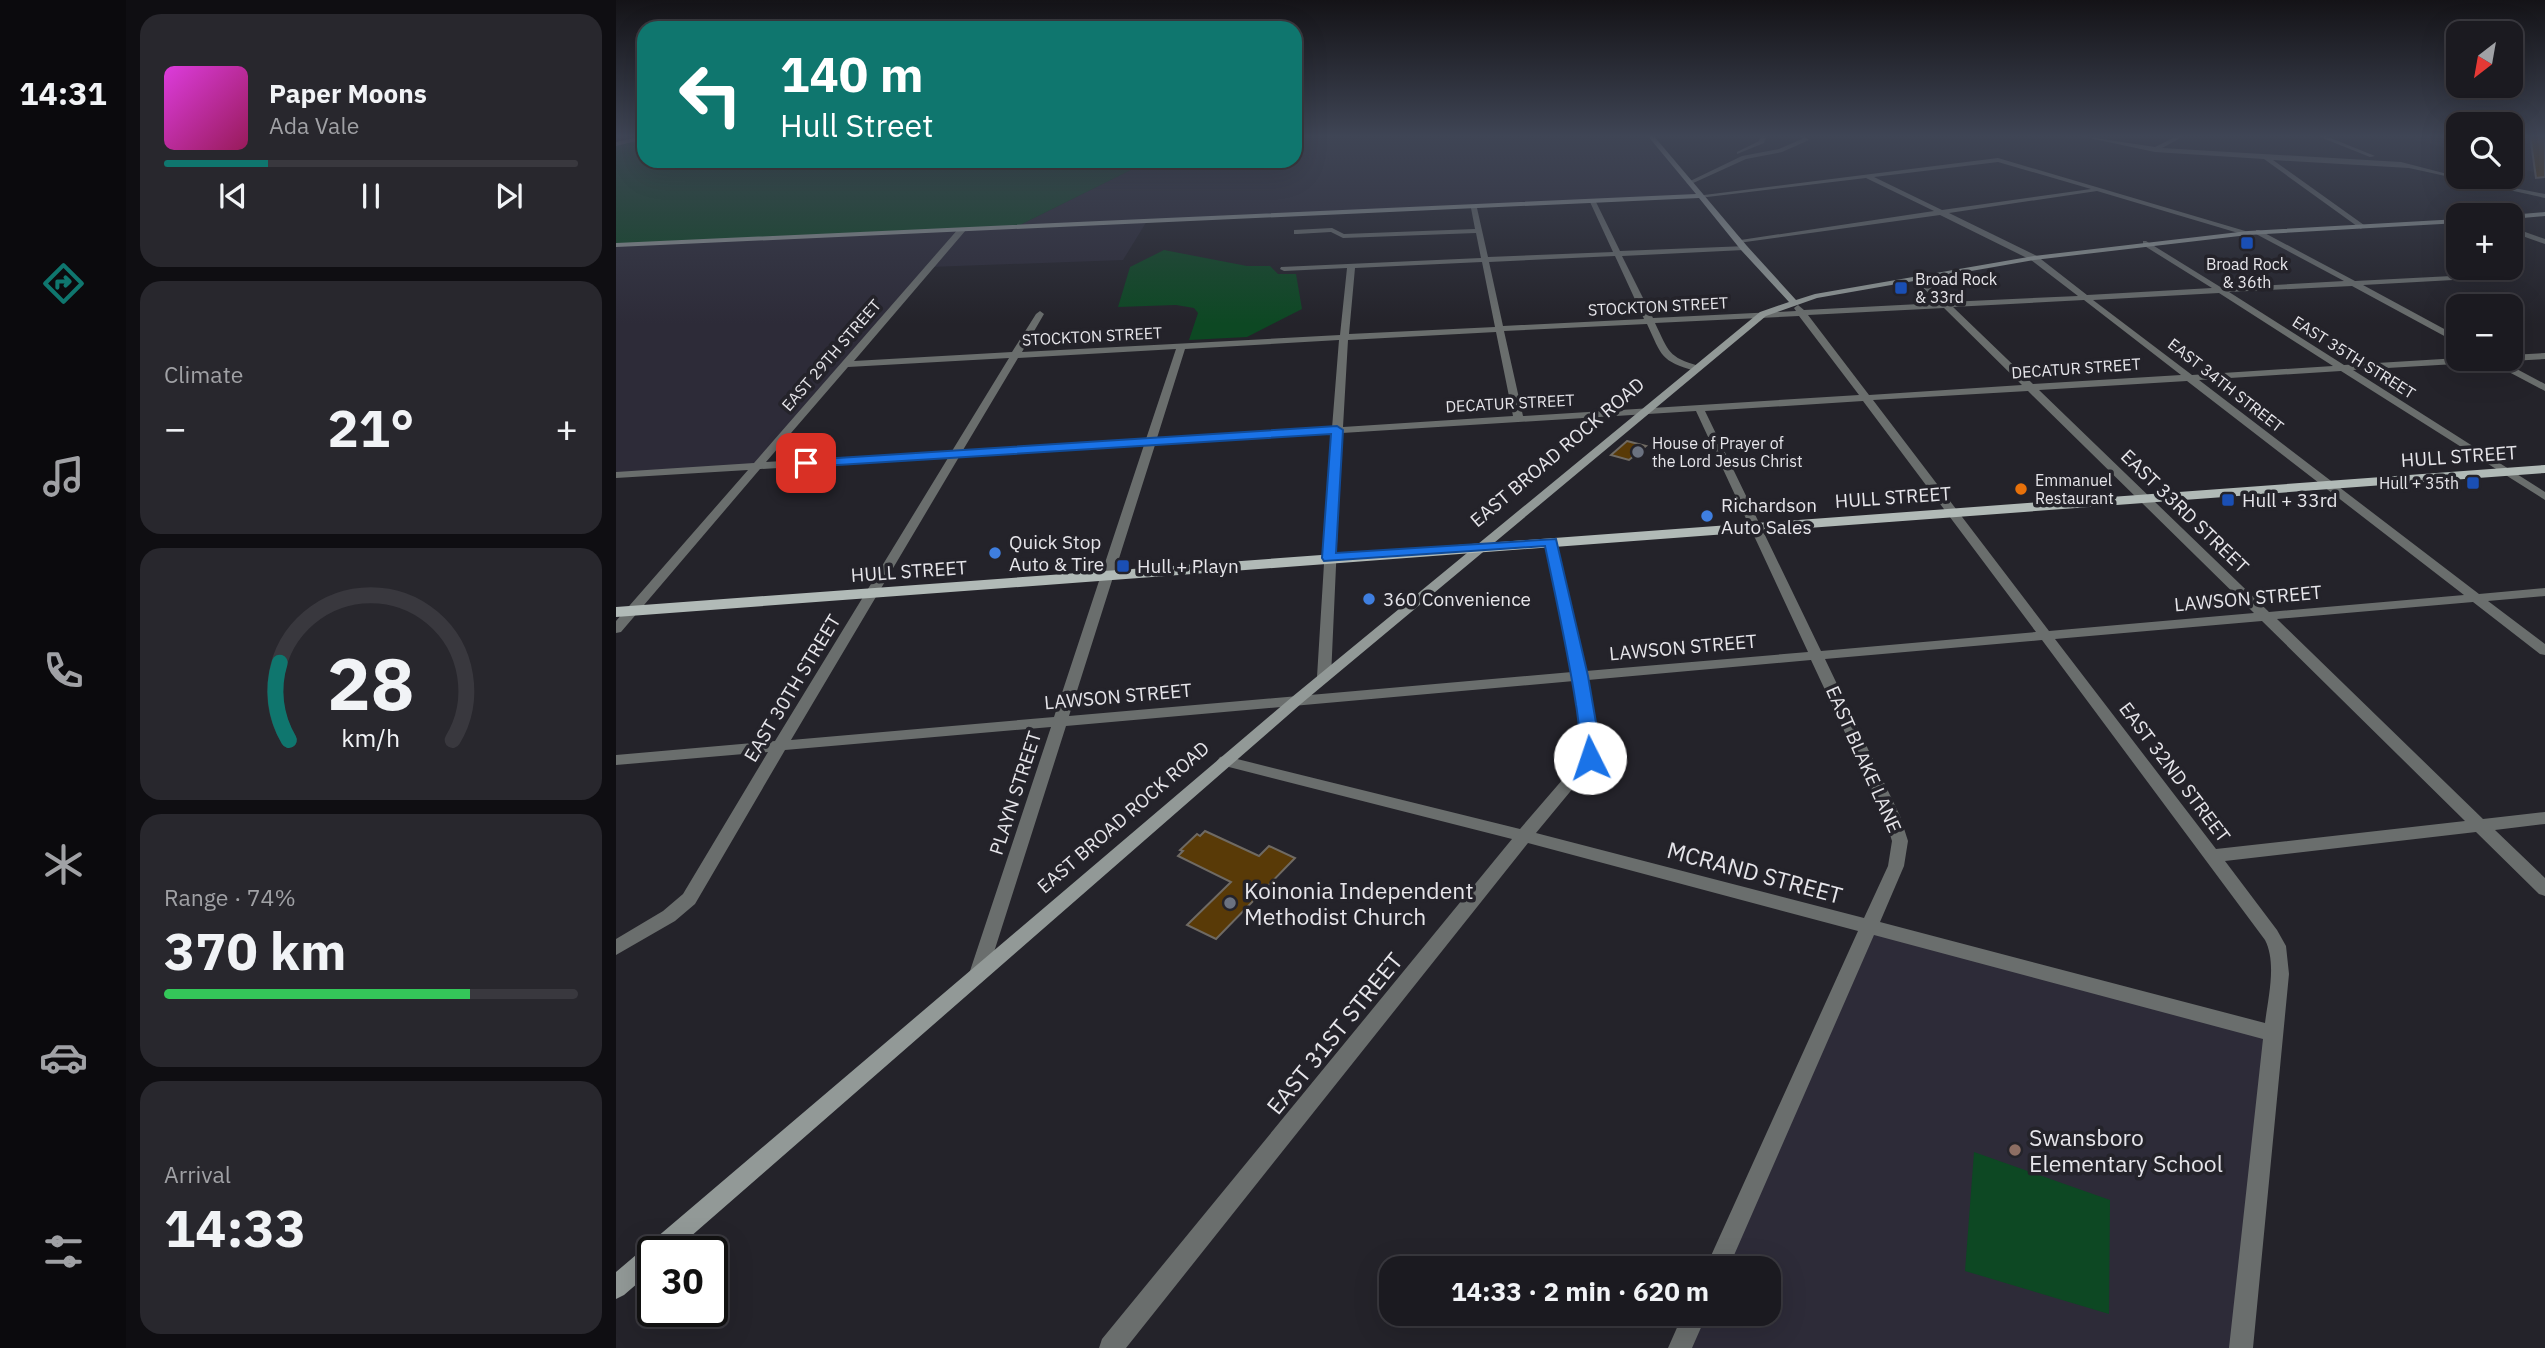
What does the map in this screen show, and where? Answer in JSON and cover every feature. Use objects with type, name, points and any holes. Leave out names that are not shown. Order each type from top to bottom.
[{"type":"main road","points":[[616,245],[1665,198]]},
{"type":"main road","points":[[1701,198],[1794,302]]},
{"type":"main road","points":[[2523,216],[2545,214]]},
{"type":"main road","name":"EAST BROAD ROCK ROAD","points":[[674,1236],[1297,699],[1759,316],[1794,302],[2034,258],[2259,232],[2446,222]]},
{"type":"main road","name":"HULL STREET","points":[[616,612],[2545,469]]},
{"type":"main road","points":[[616,1287],[637,1269]]},
{"type":"street","name":"EAST 34TH STREET","points":[[1911,198],[2034,258],[2545,651]]},
{"type":"street","points":[[1284,269],[1617,254],[1741,245],[2046,198]]},
{"type":"street","points":[[2128,198],[2248,233]]},
{"type":"street","points":[[2321,198],[2361,227]]},
{"type":"street","points":[[1593,202],[1666,355],[1676,362],[1696,368]]},
{"type":"street","points":[[1474,208],[1518,418]]},
{"type":"street","name":"EAST 29TH STREET","points":[[616,629],[962,230]]},
{"type":"street","points":[[1297,232],[1332,230],[1343,236],[1479,231]]},
{"type":"street","points":[[2259,232],[2446,334]]},
{"type":"street","points":[[2523,234],[2545,242]]},
{"type":"street","name":"EAST 35TH STREET","points":[[2146,243],[2545,497]]},
{"type":"street","points":[[1324,677],[1343,336],[1351,266]]},
{"type":"street","name":"EAST 33RD STREET","points":[[1918,278],[2545,888]]},
{"type":"street","name":"STOCKTON STREET","points":[[846,364],[2446,278]]},
{"type":"street","name":"EAST 32ND STREET","points":[[1794,302],[2277,946],[2280,974],[2241,1348]]},
{"type":"street","name":"EAST 30TH STREET","points":[[616,948],[669,916],[689,899],[1040,314]]},
{"type":"street","name":"PLAYN STREET","points":[[978,974],[1182,345]]},
{"type":"street","points":[[2523,357],[2545,356]]},
{"type":"street","name":"DECATUR STREET","points":[[616,475],[2446,362]]},
{"type":"street","points":[[2513,371],[2545,388]]},
{"type":"street","name":"EAST BLAKE LANE","points":[[1699,408],[1892,816],[1900,841],[1896,866],[1870,928],[1722,1256]]},
{"type":"street","name":"EAST 31ST STREET","points":[[1111,1348],[1590,758],[1591,746],[1580,676],[1551,542]]},
{"type":"street","name":"LAWSON STREET","points":[[616,760],[2545,592]]},
{"type":"street","name":"MCRAND STREET","points":[[1225,761],[1524,836],[2272,1033]]},
{"type":"street","points":[[2212,856],[2545,818]]},
{"type":"street","points":[[1680,1348],[1690,1326]]},
{"type":"shaded area","points":[[1075,198],[1659,198],[1147,221],[1123,260],[930,267],[758,465],[616,474],[616,245],[1014,228]]},
{"type":"shaded area","name":"Swansboro Elementary School","points":[[1870,928],[2273,1030],[2241,1348],[1679,1348],[1689,1326],[1781,1326],[1781,1256],[1721,1256]]},
{"type":"green space","points":[[616,198],[1075,198],[1014,228],[616,245]]},
{"type":"green space","points":[[1164,250],[1247,266],[1270,266],[1278,274],[1296,274],[1302,309],[1247,337],[1189,340],[1198,313],[1194,308],[1176,305],[1118,307],[1130,267]]},
{"type":"green space","points":[[1974,1152],[2110,1200],[2109,1314],[1965,1271]]},
{"type":"building","points":[[1627,441],[1646,446],[1629,460],[1611,455]]},
{"type":"building","name":"Koinonia Independent Methodist Church","points":[[1205,831],[1259,856],[1269,846],[1295,858],[1216,939],[1187,925],[1231,882],[1178,856],[1183,851],[1180,850],[1197,834],[1200,836]]},
{"type":"place","name":"Broad Rock & 36th","points":[[2247,243]]},
{"type":"place","name":"Broad Rock & 33rd","points":[[1901,288]]},
{"type":"place","name":"House of Prayer of the Lord Jesus Christ","points":[[1638,452]]},
{"type":"place","name":"Hull + 35th","points":[[2473,483]]},
{"type":"place","name":"Emmanuel Restaurant","points":[[2021,489]]},
{"type":"place","name":"Hull + 33rd","points":[[2228,500]]},
{"type":"place","name":"Richardson Auto Sales","points":[[1707,516]]},
{"type":"place","name":"Quick Stop Auto & Tire","points":[[995,553]]},
{"type":"place","name":"Hull + Playn","points":[[1123,566]]},
{"type":"place","name":"360 Convenience","points":[[1369,599]]},
{"type":"place","name":"Koinonia Independent Methodist Church","points":[[1230,903]]},
{"type":"place","name":"Swansboro Elementary School","points":[[2015,1150]]},
{"type":"route","points":[[806,463],[1337,430],[1329,558],[1551,542],[1580,676],[1591,746],[1590,758]]}]
